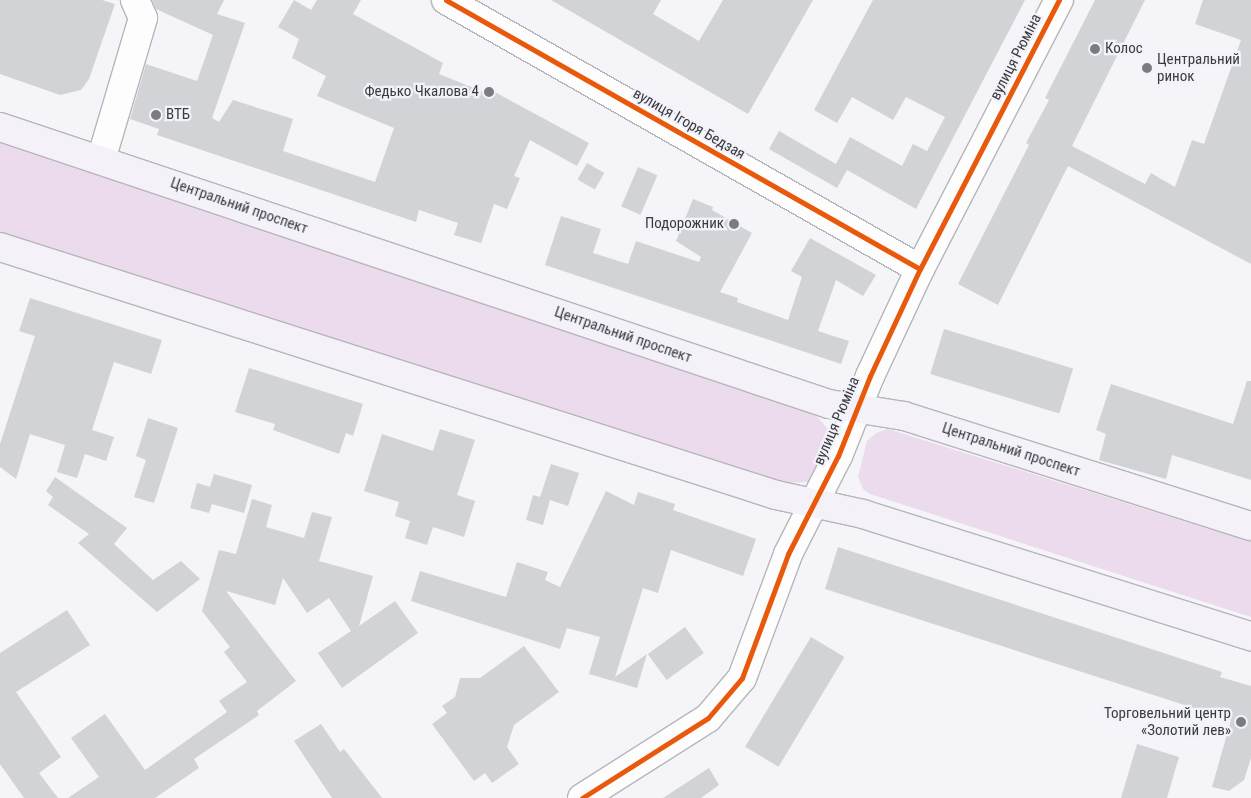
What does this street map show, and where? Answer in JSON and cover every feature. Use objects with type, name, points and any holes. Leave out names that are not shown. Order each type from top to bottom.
[{"type":"main road","name":"Центральний проспект","points":[[0,127],[829,404],[904,416],[1251,526]]},
{"type":"main road","points":[[0,247],[776,495],[863,514],[1251,636]]},
{"type":"street","points":[[101,160],[143,18],[135,0]]},
{"type":"street","name":"вулиця Ігоря Бедзая","points":[[446,0],[920,269]]},
{"type":"street","name":"вулиця Рюміна","points":[[582,798],[708,718],[742,678],[788,554],[838,456],[920,269],[1060,0]]},
{"type":"shaded area","points":[[0,143],[816,415],[831,433],[817,474],[808,482],[788,483],[0,232]]},
{"type":"shaded area","points":[[888,429],[1251,542],[1251,617],[870,494],[863,489],[858,477],[867,441],[876,433]]},
{"type":"building","points":[[0,0],[102,0],[115,4],[89,79],[81,90],[60,95],[0,74]]},
{"type":"building","points":[[152,0],[224,0],[217,14],[245,23],[212,118],[219,122],[233,100],[293,119],[283,151],[375,182],[394,128],[317,96],[326,76],[292,58],[299,39],[278,27],[294,0],[311,10],[317,0],[361,0],[353,14],[443,63],[439,74],[491,95],[493,91],[589,143],[577,166],[530,140],[514,176],[520,178],[507,209],[494,204],[481,243],[454,235],[458,223],[419,210],[416,222],[157,135],[159,129],[130,119],[146,64],[197,81],[213,35],[156,9]]},
{"type":"building","points":[[551,0],[661,0],[653,14],[699,41],[723,0],[813,0],[748,114]]},
{"type":"building","points":[[873,0],[1025,0],[916,209],[847,170],[837,188],[769,149],[779,131],[836,164],[850,137],[902,166],[913,144],[927,151],[945,117],[906,97],[893,120],[852,97],[837,123],[814,110]]},
{"type":"building","points":[[1095,0],[1145,0],[1072,146],[1145,184],[1151,173],[1175,187],[1192,140],[1204,144],[1241,40],[1195,24],[1203,0],[1251,0],[1251,264],[1068,166],[998,305],[958,284],[1029,145],[1026,143],[1049,100],[1045,98]]},
{"type":"building","points":[[587,163],[604,173],[595,189],[578,179]]},
{"type":"building","points":[[638,167],[657,175],[641,215],[621,207]]},
{"type":"building","points":[[693,199],[713,207],[712,210],[752,233],[720,292],[738,298],[737,302],[788,320],[802,277],[791,271],[810,238],[876,275],[863,296],[836,280],[818,331],[849,341],[841,364],[545,265],[561,216],[601,229],[593,253],[628,264],[636,241],[699,262],[701,257],[676,241]]},
{"type":"building","points":[[30,298],[162,340],[151,374],[114,362],[92,430],[114,437],[106,461],[85,454],[77,478],[57,472],[65,445],[30,434],[16,479],[0,467],[0,444],[35,336],[19,331]]},
{"type":"building","points":[[944,329],[1073,368],[1059,413],[930,374]]},
{"type":"building","points":[[249,368],[363,404],[353,436],[346,433],[339,454],[273,430],[275,424],[235,412]]},
{"type":"building","points":[[1247,381],[1251,381],[1251,480],[1172,455],[1166,479],[1099,460],[1106,434],[1096,430],[1111,384],[1233,424]]},
{"type":"building","points":[[148,418],[178,428],[154,503],[134,497],[146,460],[136,456]]},
{"type":"building","points":[[440,429],[475,440],[457,495],[475,501],[464,537],[433,527],[427,545],[405,538],[410,521],[395,516],[399,502],[364,491],[382,434],[433,451]]},
{"type":"building","points":[[551,464],[579,473],[568,506],[550,500],[543,525],[526,520],[533,495],[540,497]]},
{"type":"building","points":[[214,474],[252,485],[244,513],[212,504],[209,513],[190,508],[197,483],[210,487]]},
{"type":"building","points":[[55,477],[127,528],[114,544],[153,580],[181,561],[200,579],[157,612],[78,543],[89,534],[48,505],[53,497],[46,491]]},
{"type":"building","points":[[606,491],[634,505],[638,492],[675,504],[673,510],[756,539],[743,576],[671,550],[658,593],[643,588],[615,677],[647,654],[637,688],[589,674],[600,637],[567,628],[560,649],[411,601],[420,571],[506,597],[517,562],[548,572],[545,580],[560,587]]},
{"type":"building","points":[[252,499],[272,505],[266,527],[304,538],[312,512],[332,517],[319,561],[373,576],[359,626],[395,601],[418,633],[342,688],[318,653],[351,631],[329,598],[307,613],[283,578],[275,605],[226,591],[296,681],[257,711],[259,715],[194,759],[199,768],[155,798],[68,798],[99,777],[71,738],[105,714],[145,770],[227,712],[219,701],[247,682],[224,652],[230,647],[202,611],[219,550],[236,554]]},
{"type":"building","points":[[838,547],[1222,672],[1220,677],[1251,686],[1251,758],[1244,780],[1229,791],[1212,787],[1231,720],[825,589]]},
{"type":"building","points":[[67,610],[90,645],[16,692],[61,757],[39,773],[58,798],[24,798],[0,764],[0,653]]},
{"type":"building","points":[[685,627],[704,653],[667,680],[648,654]]},
{"type":"building","points":[[811,637],[844,657],[779,767],[745,747]]},
{"type":"building","points":[[524,646],[559,692],[514,725],[507,747],[519,764],[492,783],[485,773],[474,781],[432,724],[447,713],[442,706],[455,697],[460,678],[480,678]]},
{"type":"building","points":[[321,724],[340,752],[344,749],[382,798],[332,798],[294,741]]},
{"type":"building","points":[[1137,744],[1179,757],[1167,798],[1121,798]]},
{"type":"building","points":[[709,768],[719,785],[701,798],[663,798]]},
{"type":"cycle path","points":[[446,0],[920,269]]},
{"type":"cycle path","points":[[582,798],[708,718],[742,678],[788,554],[838,456],[870,376],[920,269],[1059,0]]},
{"type":"place","name":"Колос","points":[[1095,49]]},
{"type":"place","name":"Центральний ринок","points":[[1147,68]]},
{"type":"place","name":"Федько Чкалова 4","points":[[489,92]]},
{"type":"place","name":"ВТБ","points":[[156,115]]},
{"type":"place","name":"Подорожник","points":[[734,224]]},
{"type":"place","name":"Торговельний центр «Золотий лев»","points":[[1241,722]]}]
